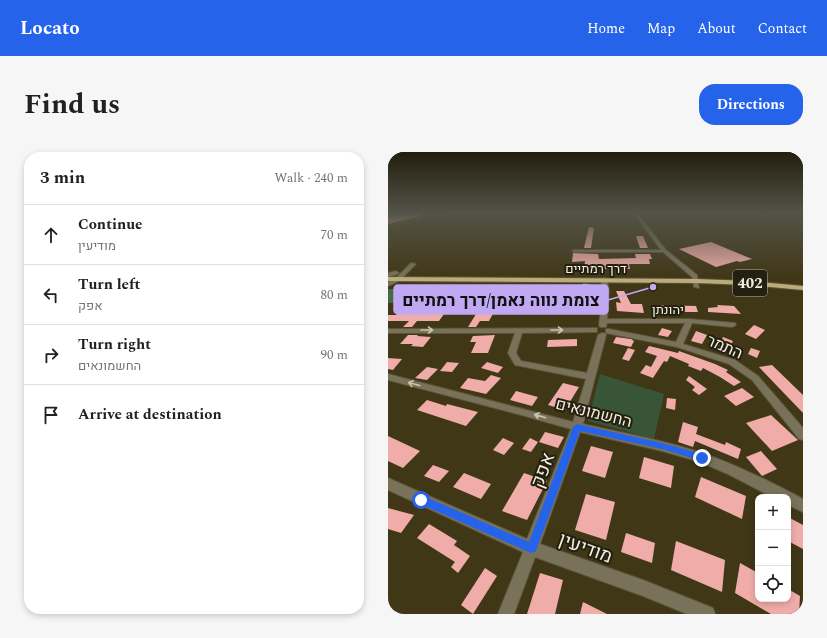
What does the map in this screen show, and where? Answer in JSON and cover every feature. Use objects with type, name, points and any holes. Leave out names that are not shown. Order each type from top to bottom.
[{"type":"main road","name":"דרך רמתיים","points":[[388,279],[396,276],[416,280],[604,288],[696,283],[803,294]]},
{"type":"main road","name":"דרך רמתיים","points":[[388,284],[585,285],[604,288],[619,285],[749,283],[803,288]]},
{"type":"street","points":[[651,235],[664,251],[695,276],[696,283]]},
{"type":"street","points":[[574,251],[664,251]]},
{"type":"street","points":[[388,284],[406,264]]},
{"type":"street","points":[[388,275],[396,276],[406,271],[413,264]]},
{"type":"street","points":[[406,271],[410,278],[416,280]]},
{"type":"street","name":"אפק","points":[[506,614],[577,427],[603,329],[604,288]]},
{"type":"street","points":[[679,345],[690,321]]},
{"type":"street","name":"יהונתן","points":[[603,329],[690,321],[732,325]]},
{"type":"street","points":[[388,331],[519,331],[603,329]]},
{"type":"street","name":"התמר","points":[[603,329],[679,345],[732,362],[755,378],[803,436]]},
{"type":"street","points":[[519,331],[512,353],[518,363],[591,377]]},
{"type":"street","name":"החשמונאים","points":[[388,377],[525,412],[577,427],[655,444],[702,458],[734,470],[779,494]]},
{"type":"street","name":"מודיעין","points":[[388,484],[531,548],[643,588],[706,614]]},
{"type":"street","name":"החשמונאים","points":[[791,500],[803,506]]},
{"type":"green space","points":[[599,288],[600,304],[388,303],[388,289]]},
{"type":"green space","points":[[600,374],[664,394],[654,439],[588,421]]},
{"type":"building","points":[[587,235],[593,235],[591,248],[584,248]]},
{"type":"building","points":[[636,236],[643,236],[648,248],[640,248]]},
{"type":"building","points":[[711,242],[752,259],[740,262],[737,261],[716,267],[679,249]]},
{"type":"building","points":[[573,253],[598,254],[599,259],[636,258],[635,254],[650,254],[652,259],[649,259],[650,264],[629,264],[630,269],[584,269],[585,261],[572,262]]},
{"type":"building","points":[[616,291],[624,291],[631,304],[642,304],[644,313],[617,311],[616,302],[621,303]]},
{"type":"building","points":[[487,296],[494,296],[491,301],[510,300],[507,310],[495,310],[489,321],[480,321],[476,327],[468,327]]},
{"type":"building","points":[[658,305],[696,306],[698,312],[669,312],[670,314],[663,314]]},
{"type":"building","points":[[717,305],[734,306],[741,314],[708,312],[708,308],[718,307]]},
{"type":"building","points":[[411,306],[447,306],[445,310],[447,310],[439,321],[417,321],[412,327],[403,327],[409,321],[388,321],[388,315],[396,315],[399,311],[406,311]]},
{"type":"building","points":[[754,325],[765,330],[756,339],[745,334]]},
{"type":"building","points":[[662,328],[672,331],[668,337],[658,335]]},
{"type":"building","points":[[696,331],[707,335],[702,344],[691,341]]},
{"type":"building","points":[[408,335],[431,337],[423,347],[411,346],[413,344],[400,344]]},
{"type":"building","points":[[495,335],[488,353],[471,353],[476,342],[470,342],[473,336]]},
{"type":"building","points":[[616,337],[631,339],[634,341],[631,347],[613,343]]},
{"type":"building","points":[[723,337],[733,341],[728,350],[718,347]]},
{"type":"building","points":[[577,339],[577,346],[547,347],[548,340]]},
{"type":"building","points":[[649,346],[678,353],[679,351],[715,364],[728,370],[726,372],[741,382],[734,386],[703,368],[701,371],[670,356],[667,362],[664,361],[653,378],[640,373],[646,365],[651,367],[657,356],[645,352]]},
{"type":"building","points":[[628,348],[635,350],[629,361],[622,359]]},
{"type":"building","points":[[751,348],[760,351],[757,358],[748,354]]},
{"type":"building","points":[[388,358],[402,359],[393,370],[388,369]]},
{"type":"building","points":[[447,362],[459,363],[452,372],[440,371]]},
{"type":"building","points":[[487,362],[503,367],[498,373],[481,368]]},
{"type":"building","points":[[772,365],[803,395],[803,413],[759,367]]},
{"type":"building","points":[[427,367],[438,369],[427,380],[415,378]]},
{"type":"building","points":[[491,375],[501,378],[486,394],[460,388],[468,378],[485,381]]},
{"type":"building","points":[[689,376],[707,389],[699,395],[692,390],[695,387],[686,380]]},
{"type":"building","points":[[563,383],[579,387],[565,410],[548,405]]},
{"type":"building","points":[[742,388],[754,397],[736,406],[724,396]]},
{"type":"building","points":[[516,391],[538,397],[532,406],[510,400]]},
{"type":"building","points":[[667,398],[676,399],[675,410],[666,408]]},
{"type":"building","points":[[427,400],[446,406],[447,404],[478,412],[466,426],[417,410]]},
{"type":"building","points":[[771,415],[798,440],[772,451],[746,423]]},
{"type":"building","points":[[683,422],[698,427],[696,434],[725,445],[726,442],[741,449],[738,459],[695,441],[693,447],[678,442]]},
{"type":"building","points":[[545,432],[564,437],[558,448],[539,442]]},
{"type":"building","points":[[388,436],[420,451],[403,468],[388,461]]},
{"type":"building","points":[[503,438],[514,443],[504,455],[493,450]]},
{"type":"building","points":[[530,438],[538,442],[531,452],[522,449]]},
{"type":"building","points":[[591,446],[613,452],[605,478],[582,471]]},
{"type":"building","points":[[761,451],[777,469],[762,476],[746,457]]},
{"type":"building","points":[[644,457],[674,466],[671,488],[639,478]]},
{"type":"building","points":[[433,465],[449,471],[439,482],[424,476]]},
{"type":"building","points":[[464,473],[491,484],[481,499],[453,487]]},
{"type":"building","points":[[524,473],[547,481],[527,520],[502,511]]},
{"type":"building","points":[[701,477],[746,496],[742,519],[695,497]]},
{"type":"building","points":[[586,494],[615,502],[606,540],[575,530]]},
{"type":"building","points":[[388,508],[414,515],[401,533],[388,529]]},
{"type":"building","points":[[791,519],[803,525],[803,549],[791,543]]},
{"type":"building","points":[[429,524],[457,541],[454,545],[470,556],[458,573],[451,567],[455,562],[417,538]]},
{"type":"building","points":[[626,533],[655,543],[652,563],[621,552]]},
{"type":"building","points":[[676,541],[725,560],[722,592],[671,570]]},
{"type":"building","points":[[740,563],[755,571],[755,602],[791,602],[791,591],[800,596],[799,614],[771,614],[735,593]]},
{"type":"building","points":[[485,568],[497,576],[473,614],[461,605]]},
{"type":"building","points":[[540,573],[563,580],[555,614],[527,614]]},
{"type":"building","points":[[583,602],[607,614],[580,614]]},
{"type":"place","name":"צומת נווה נאמן/דרך רמתיים","points":[[653,287]]},
{"type":"route","points":[[421,500],[531,548],[577,427],[662,446],[702,458]]}]
